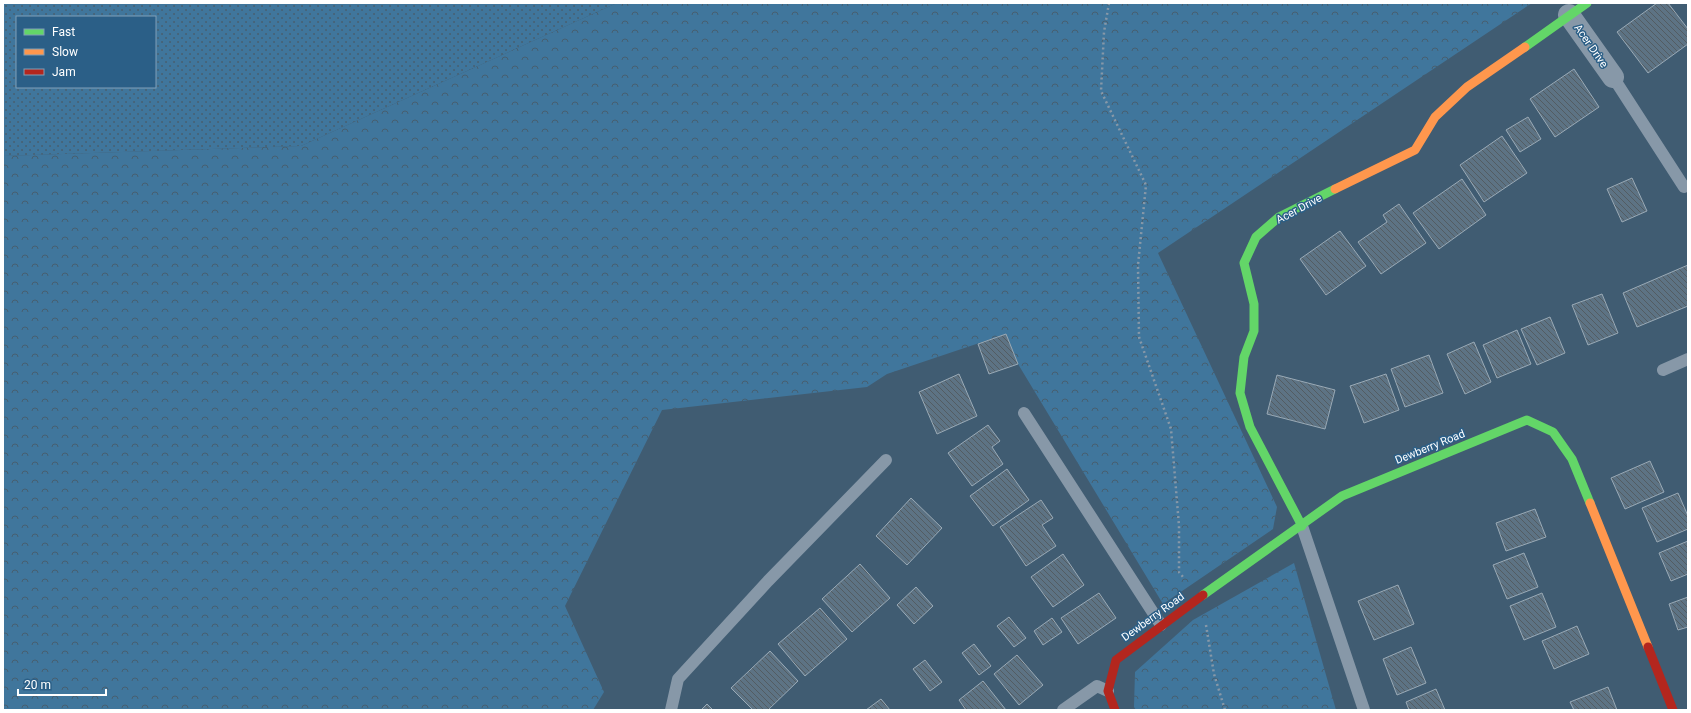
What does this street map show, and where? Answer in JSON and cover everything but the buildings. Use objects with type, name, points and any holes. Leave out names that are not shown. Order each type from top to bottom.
[{"type":"street","name":"Acer Drive","points":[[1302,526],[1250,427],[1240,393],[1244,356],[1254,331],[1254,304],[1244,264],[1256,237],[1279,217],[1415,150],[1435,118],[1467,87],[1578,9],[1613,77]]},
{"type":"street","name":"Dewberry Road","points":[[1108,691],[1116,660],[1161,625],[1302,526],[1342,496],[1527,420],[1553,432],[1572,459],[1673,710]]},
{"type":"street","points":[[1108,691],[1115,710]]},
{"type":"lane","points":[[1613,77],[1684,187]]},
{"type":"lane","points":[[1663,370],[1688,359]]},
{"type":"lane","points":[[1024,413],[1161,625]]},
{"type":"lane","points":[[671,710],[678,679],[768,582],[886,460]]},
{"type":"lane","points":[[1302,526],[1364,710]]},
{"type":"lane","points":[[1063,710],[1097,686],[1108,691]]},
{"type":"path","points":[[1109,3],[1104,32],[1101,91],[1146,185],[1138,265],[1139,337],[1170,429],[1180,526],[1180,572],[1196,600],[1207,628],[1214,674],[1225,710]]},
{"type":"green space","points":[[3,3],[617,3],[301,146],[3,156]]},
{"type":"green space","points":[[617,3],[1532,3],[1158,253],[1277,507],[1273,529],[1163,604],[1018,364],[1006,334],[887,374],[867,387],[662,410],[565,606],[604,692],[593,710],[3,710],[3,156],[301,146]]},
{"type":"green space","points":[[1294,563],[1336,710],[1136,710],[1134,707],[1135,672],[1193,620]]},
{"type":"traffic: fast","points":[[1525,47],[1587,3]]},
{"type":"traffic: fast","points":[[1302,526],[1250,427],[1240,393],[1244,357],[1254,331],[1254,304],[1244,263],[1256,237],[1279,217],[1335,189]]},
{"type":"traffic: fast","points":[[1203,595],[1342,496],[1527,420],[1553,432],[1572,459],[1590,503]]},
{"type":"traffic: slow","points":[[1335,189],[1415,150],[1435,117],[1467,87],[1525,47]]},
{"type":"traffic: slow","points":[[1590,503],[1648,647]]},
{"type":"traffic: jam","points":[[1115,710],[1108,691],[1116,660],[1203,595]]},
{"type":"traffic: jam","points":[[1648,647],[1673,710]]}]
